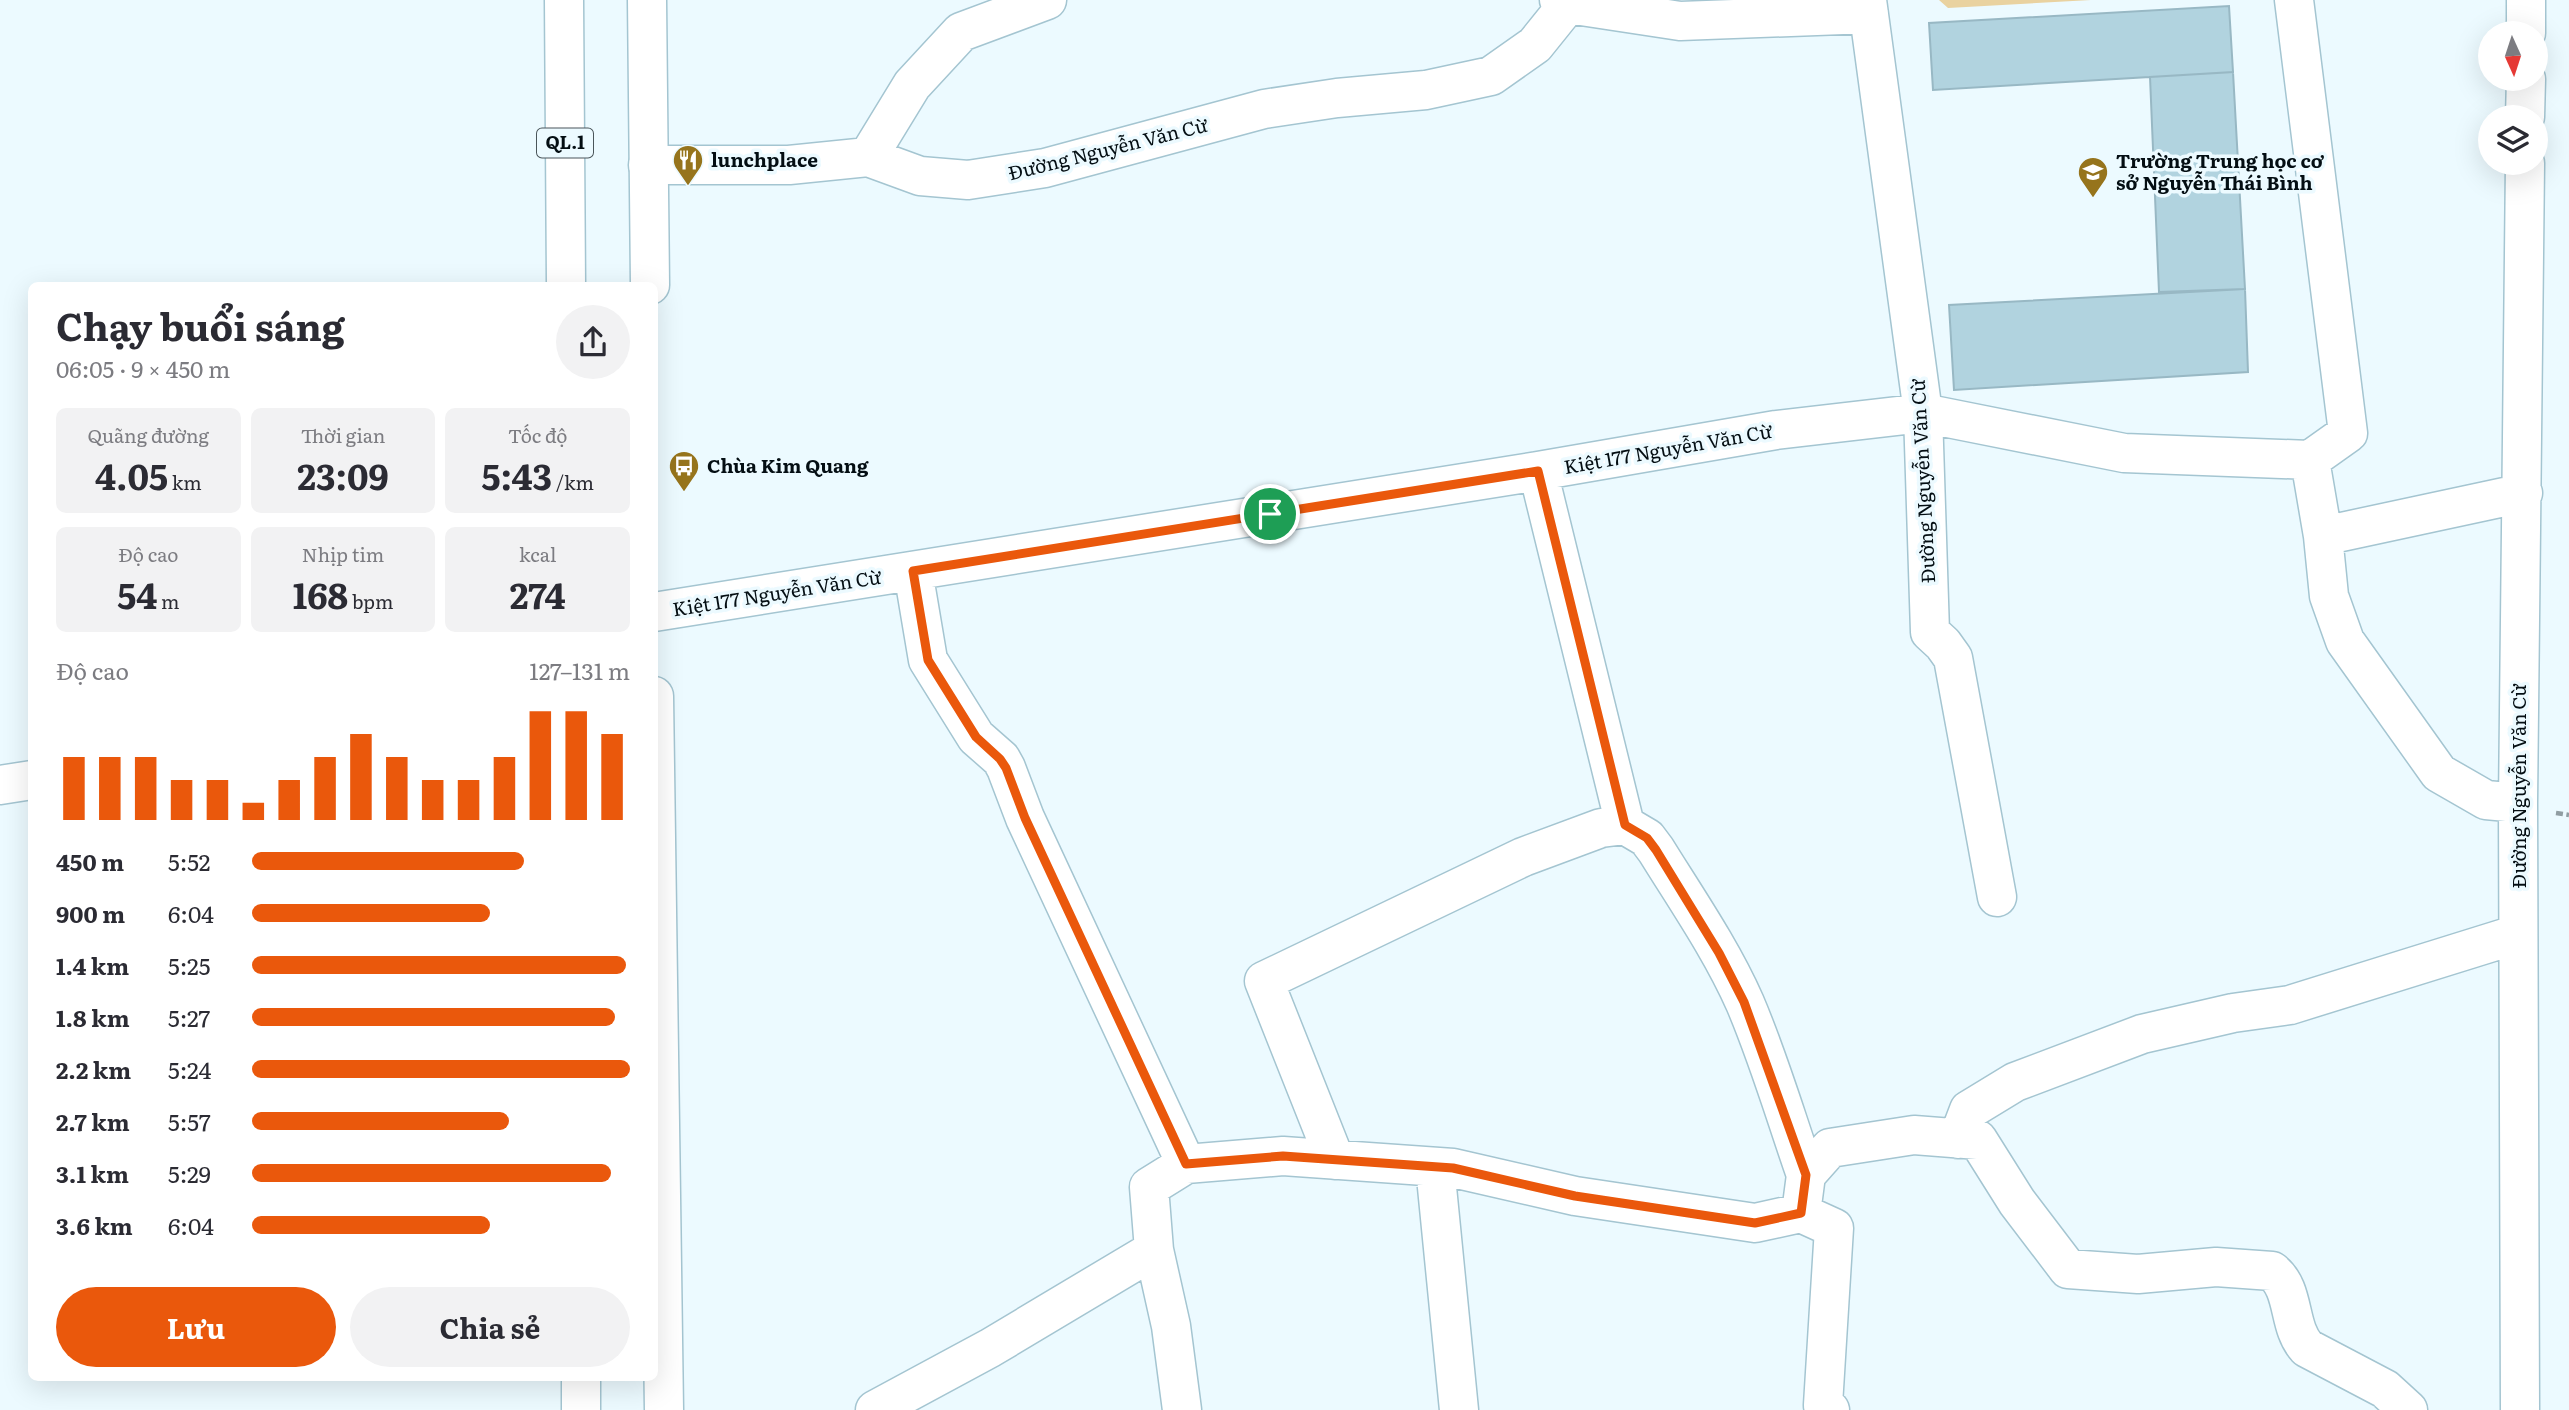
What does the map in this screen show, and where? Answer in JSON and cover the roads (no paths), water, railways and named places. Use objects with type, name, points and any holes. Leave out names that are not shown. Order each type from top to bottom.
[{"type":"main road","name":"QL.1","points":[[564,0],[566,282]]},
{"type":"main road","points":[[646,0],[650,282]]},
{"type":"main road","points":[[649,165],[789,165],[868,157],[912,85],[961,32],[1047,0]]},
{"type":"main road","points":[[2294,0],[2348,433],[2310,460],[2323,536],[2329,596],[2345,641],[2439,773],[2486,800],[2518,803]]},
{"type":"main road","points":[[2526,0],[2526,21]]},
{"type":"main road","name":"Đường Nguyễn Văn Cừ","points":[[868,157],[920,176],[968,180],[1045,168],[1264,109],[1337,98],[1426,90],[1491,76],[1535,45],[1564,2],[1680,21],[1868,7],[1923,413],[1930,632],[1953,658],[1997,897]]},
{"type":"main road","name":"Đường Nguyễn Văn Cừ","points":[[2520,1410],[2518,803],[2525,175]]},
{"type":"main road","name":"Kiệt 177 Nguyễn Văn Cừ","points":[[658,611],[1538,471],[1776,430],[1923,413],[2124,453],[2310,460]]},
{"type":"main road","points":[[1538,471],[1625,825]]},
{"type":"main road","points":[[2323,536],[2523,493]]},
{"type":"main road","points":[[913,571],[928,660],[976,737],[1006,768],[1025,818],[1186,1164]]},
{"type":"main road","points":[[0,785],[28,781]]},
{"type":"main road","points":[[1335,1160],[1264,981],[1523,857],[1601,828],[1625,825],[1647,838],[1656,850],[1719,953],[1758,1036],[1806,1175],[1801,1213]]},
{"type":"main road","points":[[1958,1139],[1969,1110],[2015,1082],[2142,1034],[2234,1013],[2290,1004],[2518,934]]},
{"type":"main road","points":[[658,982],[664,1410]]},
{"type":"main road","points":[[1806,1175],[1830,1148],[1914,1135],[1978,1140],[2017,1202],[2068,1269],[2138,1274],[2216,1267],[2272,1271],[2285,1285],[2300,1341],[2307,1348],[2385,1389],[2408,1410]]},
{"type":"main road","points":[[1182,1410],[1171,1326],[1154,1250],[1149,1187],[1186,1164],[1283,1156],[1453,1168],[1575,1196],[1755,1223],[1801,1213],[1833,1228],[1823,1405],[1830,1410]]},
{"type":"main road","points":[[1435,1167],[1459,1410]]},
{"type":"main road","points":[[875,1410],[990,1348],[1154,1250]]},
{"type":"main road","points":[[581,1381],[581,1410]]},
{"type":"place","name":"lunchplace","points":[[688,187]]},
{"type":"place","name":"Trường Trung học cơ sở Nguyễn Thái Bình","points":[[2093,199]]},
{"type":"place","name":"Chùa Kim Quang","points":[[684,493]]}]
